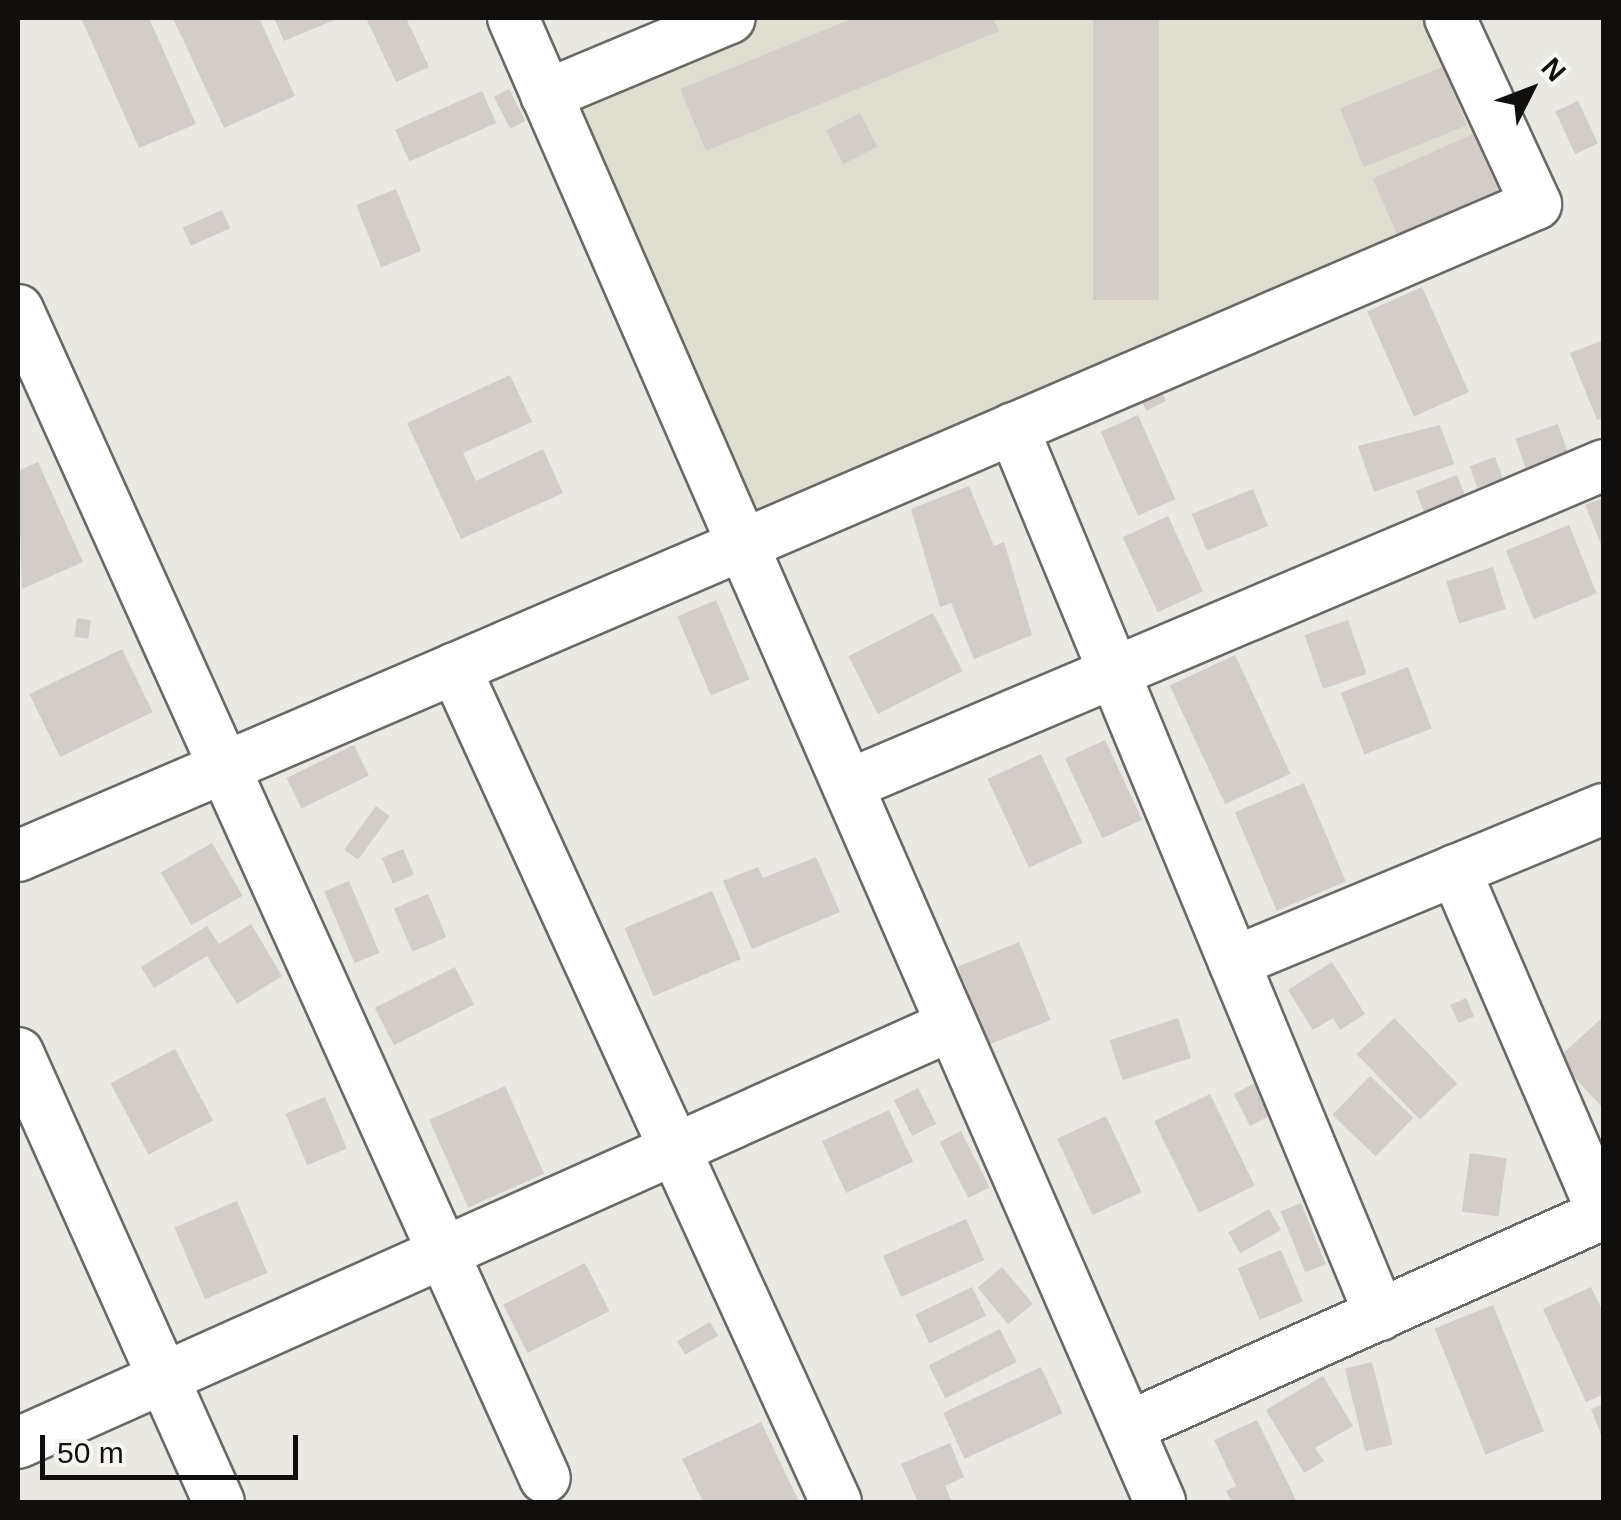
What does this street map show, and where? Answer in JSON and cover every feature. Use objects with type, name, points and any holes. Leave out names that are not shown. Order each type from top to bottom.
[{"type":"street","points":[[513,18],[1160,1502]]},
{"type":"street","points":[[546,95],[730,18]]},
{"type":"street","points":[[18,856],[1536,204],[1450,18]]},
{"type":"street","points":[[18,310],[545,1478]]},
{"type":"street","points":[[1013,428],[1380,1315]]},
{"type":"street","points":[[848,785],[1604,465]]},
{"type":"street","points":[[456,668],[836,1502]]},
{"type":"street","points":[[1234,962],[1604,808]]},
{"type":"street","points":[[1128,1427],[1603,1215],[1455,870]]},
{"type":"street","points":[[18,1443],[952,1025]]},
{"type":"street","points":[[18,1053],[220,1502]]},
{"type":"shaded area","points":[[708,18],[1440,18],[1522,191],[759,516],[564,76]]},
{"type":"building","points":[[81,18],[149,18],[196,124],[139,148]]},
{"type":"building","points":[[173,18],[259,18],[295,96],[224,128]]},
{"type":"building","points":[[274,18],[339,18],[284,41]]},
{"type":"building","points":[[366,18],[406,18],[429,67],[396,82]]},
{"type":"building","points":[[854,18],[993,18],[999,31],[706,151],[680,89]]},
{"type":"building","points":[[1093,18],[1159,18],[1159,300],[1093,300]]},
{"type":"building","points":[[1443,67],[1467,125],[1364,167],[1340,109]]},
{"type":"building","points":[[509,89],[525,121],[510,129],[494,97]]},
{"type":"building","points":[[482,91],[496,123],[409,162],[395,130]]},
{"type":"building","points":[[1578,101],[1598,144],[1575,154],[1555,112]]},
{"type":"building","points":[[860,113],[877,147],[843,164],[826,130]]},
{"type":"building","points":[[1473,134],[1499,192],[1399,237],[1373,179]]},
{"type":"building","points":[[396,189],[421,251],[381,267],[356,205]]},
{"type":"building","points":[[222,210],[230,228],[191,246],[183,227]]},
{"type":"building","points":[[1422,287],[1469,392],[1414,416],[1367,311]]},
{"type":"building","points":[[1604,340],[1604,418],[1597,420],[1570,353]]},
{"type":"building","points":[[510,375],[532,422],[463,453],[476,481],[543,449],[563,493],[461,539],[407,423]]},
{"type":"building","points":[[1157,383],[1166,401],[1146,411],[1137,393]]},
{"type":"building","points":[[1138,415],[1175,499],[1138,516],[1101,432]]},
{"type":"building","points":[[1558,424],[1574,470],[1531,485],[1515,439]]},
{"type":"building","points":[[1440,425],[1454,464],[1374,492],[1358,446]]},
{"type":"building","points":[[1495,457],[1503,479],[1477,488],[1470,466]]},
{"type":"building","points":[[38,462],[83,562],[22,589],[18,471]]},
{"type":"building","points":[[1457,475],[1471,511],[1430,527],[1416,491]]},
{"type":"building","points":[[969,486],[994,546],[1004,542],[1032,635],[974,659],[951,603],[940,607],[911,509]]},
{"type":"building","points":[[1253,489],[1268,526],[1207,551],[1192,514]]},
{"type":"building","points":[[1604,498],[1604,549],[1603,549],[1585,505]]},
{"type":"building","points":[[1168,516],[1203,591],[1158,612],[1123,537]]},
{"type":"building","points":[[1569,525],[1597,594],[1534,619],[1506,550]]},
{"type":"building","points":[[1493,567],[1506,609],[1459,623],[1446,581]]},
{"type":"building","points":[[716,600],[750,679],[711,696],[677,616]]},
{"type":"building","points":[[933,613],[963,671],[878,714],[848,656]]},
{"type":"building","points":[[77,618],[91,620],[88,639],[74,637]]},
{"type":"building","points":[[1348,620],[1367,674],[1323,689],[1305,635]]},
{"type":"building","points":[[122,649],[153,712],[60,757],[29,694]]},
{"type":"building","points":[[1235,655],[1290,774],[1225,804],[1170,685]]},
{"type":"building","points":[[1408,667],[1432,729],[1364,754],[1341,693]]},
{"type":"building","points":[[1105,740],[1142,820],[1102,838],[1065,759]]},
{"type":"building","points":[[354,745],[369,776],[301,808],[287,778]]},
{"type":"building","points":[[1041,754],[1082,843],[1029,868],[988,779]]},
{"type":"building","points":[[1304,783],[1346,881],[1277,911],[1235,812]]},
{"type":"building","points":[[376,806],[390,816],[358,860],[344,850]]},
{"type":"building","points":[[212,843],[242,896],[191,925],[161,872]]},
{"type":"building","points":[[403,849],[414,875],[393,884],[382,858]]},
{"type":"building","points":[[816,857],[840,912],[752,949],[723,881],[758,867],[763,878]]},
{"type":"building","points":[[349,881],[379,953],[355,963],[324,892]]},
{"type":"building","points":[[712,891],[741,959],[653,996],[625,928]]},
{"type":"building","points":[[428,894],[446,937],[412,952],[394,908]]},
{"type":"building","points":[[251,924],[282,976],[237,1004],[207,956],[154,988],[141,967],[207,926],[219,944]]},
{"type":"building","points":[[1019,942],[1050,1020],[989,1045],[958,967]]},
{"type":"building","points":[[1332,962],[1365,1014],[1340,1030],[1333,1018],[1313,1030],[1288,990]]},
{"type":"building","points":[[455,967],[474,1004],[394,1045],[375,1008]]},
{"type":"building","points":[[1466,998],[1474,1016],[1459,1023],[1450,1005]]},
{"type":"building","points":[[1604,1016],[1604,1109],[1557,1059]]},
{"type":"building","points":[[1178,1018],[1191,1058],[1123,1080],[1110,1040]]},
{"type":"building","points":[[1394,1018],[1457,1083],[1420,1120],[1357,1054]]},
{"type":"building","points":[[175,1049],[213,1121],[149,1155],[111,1083]]},
{"type":"building","points":[[1370,1076],[1413,1118],[1376,1157],[1332,1115]]},
{"type":"building","points":[[1255,1083],[1271,1115],[1250,1126],[1234,1094]]},
{"type":"building","points":[[505,1086],[544,1174],[468,1207],[429,1120]]},
{"type":"building","points":[[918,1088],[936,1124],[912,1136],[894,1100]]},
{"type":"building","points":[[1210,1094],[1255,1186],[1199,1213],[1154,1121]]},
{"type":"building","points":[[325,1097],[347,1149],[307,1165],[285,1114]]},
{"type":"building","points":[[889,1110],[913,1162],[846,1193],[822,1141]]},
{"type":"building","points":[[1106,1116],[1141,1192],[1093,1215],[1057,1139]]},
{"type":"building","points":[[961,1131],[990,1187],[968,1198],[940,1142]]},
{"type":"building","points":[[1470,1153],[1507,1158],[1498,1217],[1462,1211]]},
{"type":"building","points":[[237,1201],[267,1273],[205,1299],[174,1228]]},
{"type":"building","points":[[1301,1203],[1326,1264],[1305,1272],[1281,1211]]},
{"type":"building","points":[[1269,1209],[1281,1230],[1240,1253],[1228,1232]]},
{"type":"building","points":[[966,1219],[984,1260],[901,1297],[883,1256]]},
{"type":"building","points":[[1281,1250],[1303,1302],[1260,1320],[1238,1268]]},
{"type":"building","points":[[585,1263],[610,1311],[528,1353],[503,1305]]},
{"type":"building","points":[[1002,1267],[1033,1304],[1008,1324],[977,1288]]},
{"type":"building","points":[[972,1287],[986,1316],[929,1343],[915,1315]]},
{"type":"building","points":[[1591,1287],[1604,1314],[1604,1394],[1586,1402],[1543,1309]]},
{"type":"building","points":[[1493,1305],[1544,1431],[1486,1455],[1435,1329]]},
{"type":"building","points":[[710,1322],[718,1336],[685,1355],[677,1341]]},
{"type":"building","points":[[1000,1329],[1017,1362],[946,1398],[929,1365]]},
{"type":"building","points":[[1372,1362],[1393,1444],[1365,1451],[1345,1369]]},
{"type":"building","points":[[1041,1367],[1063,1413],[965,1459],[943,1413]]},
{"type":"building","points":[[1323,1376],[1353,1426],[1315,1448],[1324,1461],[1304,1473],[1266,1410]]},
{"type":"building","points":[[1604,1404],[1604,1440],[1603,1440],[1591,1409]]},
{"type":"building","points":[[1257,1420],[1297,1502],[1232,1502],[1226,1491],[1236,1486],[1214,1440]]},
{"type":"building","points":[[761,1422],[799,1502],[703,1502],[682,1459]]},
{"type":"building","points":[[950,1443],[964,1477],[945,1486],[952,1502],[918,1502],[901,1464]]}]
